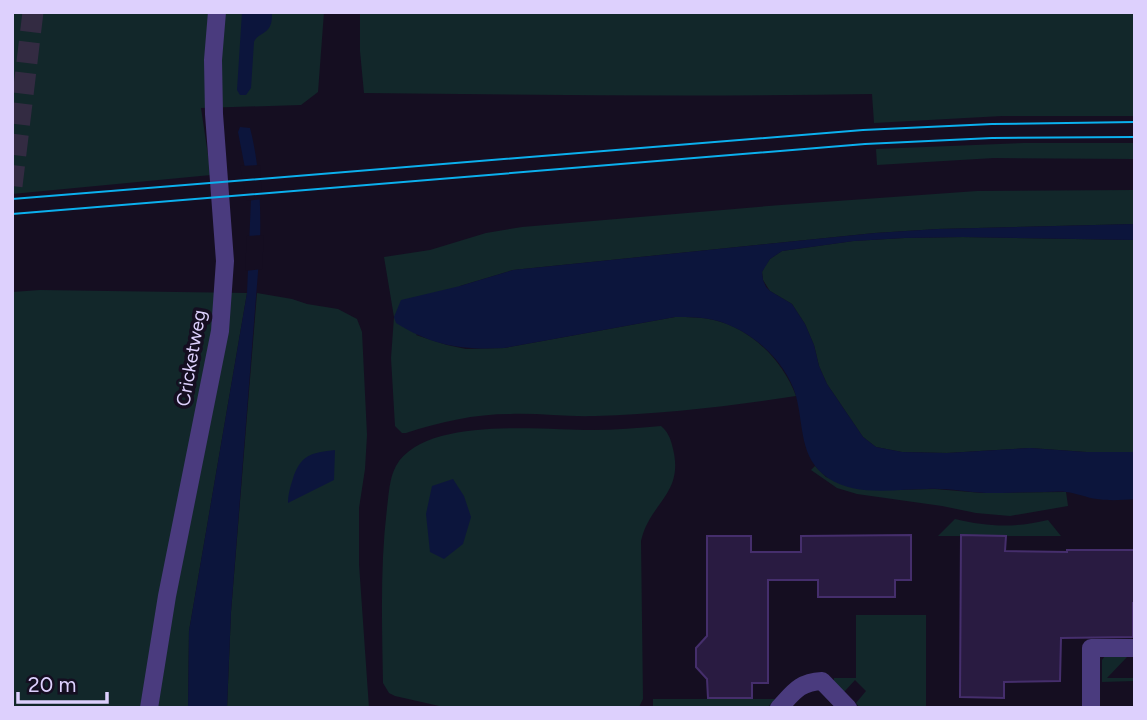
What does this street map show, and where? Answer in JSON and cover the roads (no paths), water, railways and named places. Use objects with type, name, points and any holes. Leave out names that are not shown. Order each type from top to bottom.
[{"type":"street","name":"Cricketweg","points":[[149,708],[167,596],[220,331],[225,261],[214,114],[213,60],[217,12]]},
{"type":"street","points":[[1091,708],[1091,648],[1135,648]]},
{"type":"street","points":[[779,708],[795,690],[812,681],[821,681],[848,708]]},
{"type":"water","points":[[242,12],[272,12],[270,26],[254,42],[251,88],[246,95],[240,95],[237,90]]},
{"type":"water","points":[[240,127],[250,128],[256,157],[260,247],[231,612],[227,708],[188,708],[189,631],[247,293],[251,199],[238,132]]},
{"type":"water","points":[[1135,224],[1135,240],[963,237],[854,241],[782,251],[770,259],[762,272],[766,287],[792,304],[805,324],[827,384],[863,437],[876,447],[902,452],[947,453],[1030,448],[1135,452],[1135,499],[1102,500],[1061,492],[986,493],[934,489],[876,491],[839,484],[828,478],[812,461],[804,441],[796,396],[776,360],[743,332],[713,320],[675,317],[504,348],[489,348],[435,342],[396,323],[394,317],[401,300],[513,270],[875,233]]},
{"type":"water","points":[[335,450],[334,480],[288,503],[294,475],[301,462],[315,453]]},
{"type":"water","points":[[453,479],[464,496],[471,517],[463,544],[444,559],[430,552],[426,514],[432,486]]},
{"type":"tunnel","points":[[12,186],[33,12]]},
{"type":"tram line","points":[[12,199],[863,130],[992,124],[1135,122]]},
{"type":"tram line","points":[[12,214],[865,144],[992,138],[1135,137]]}]
